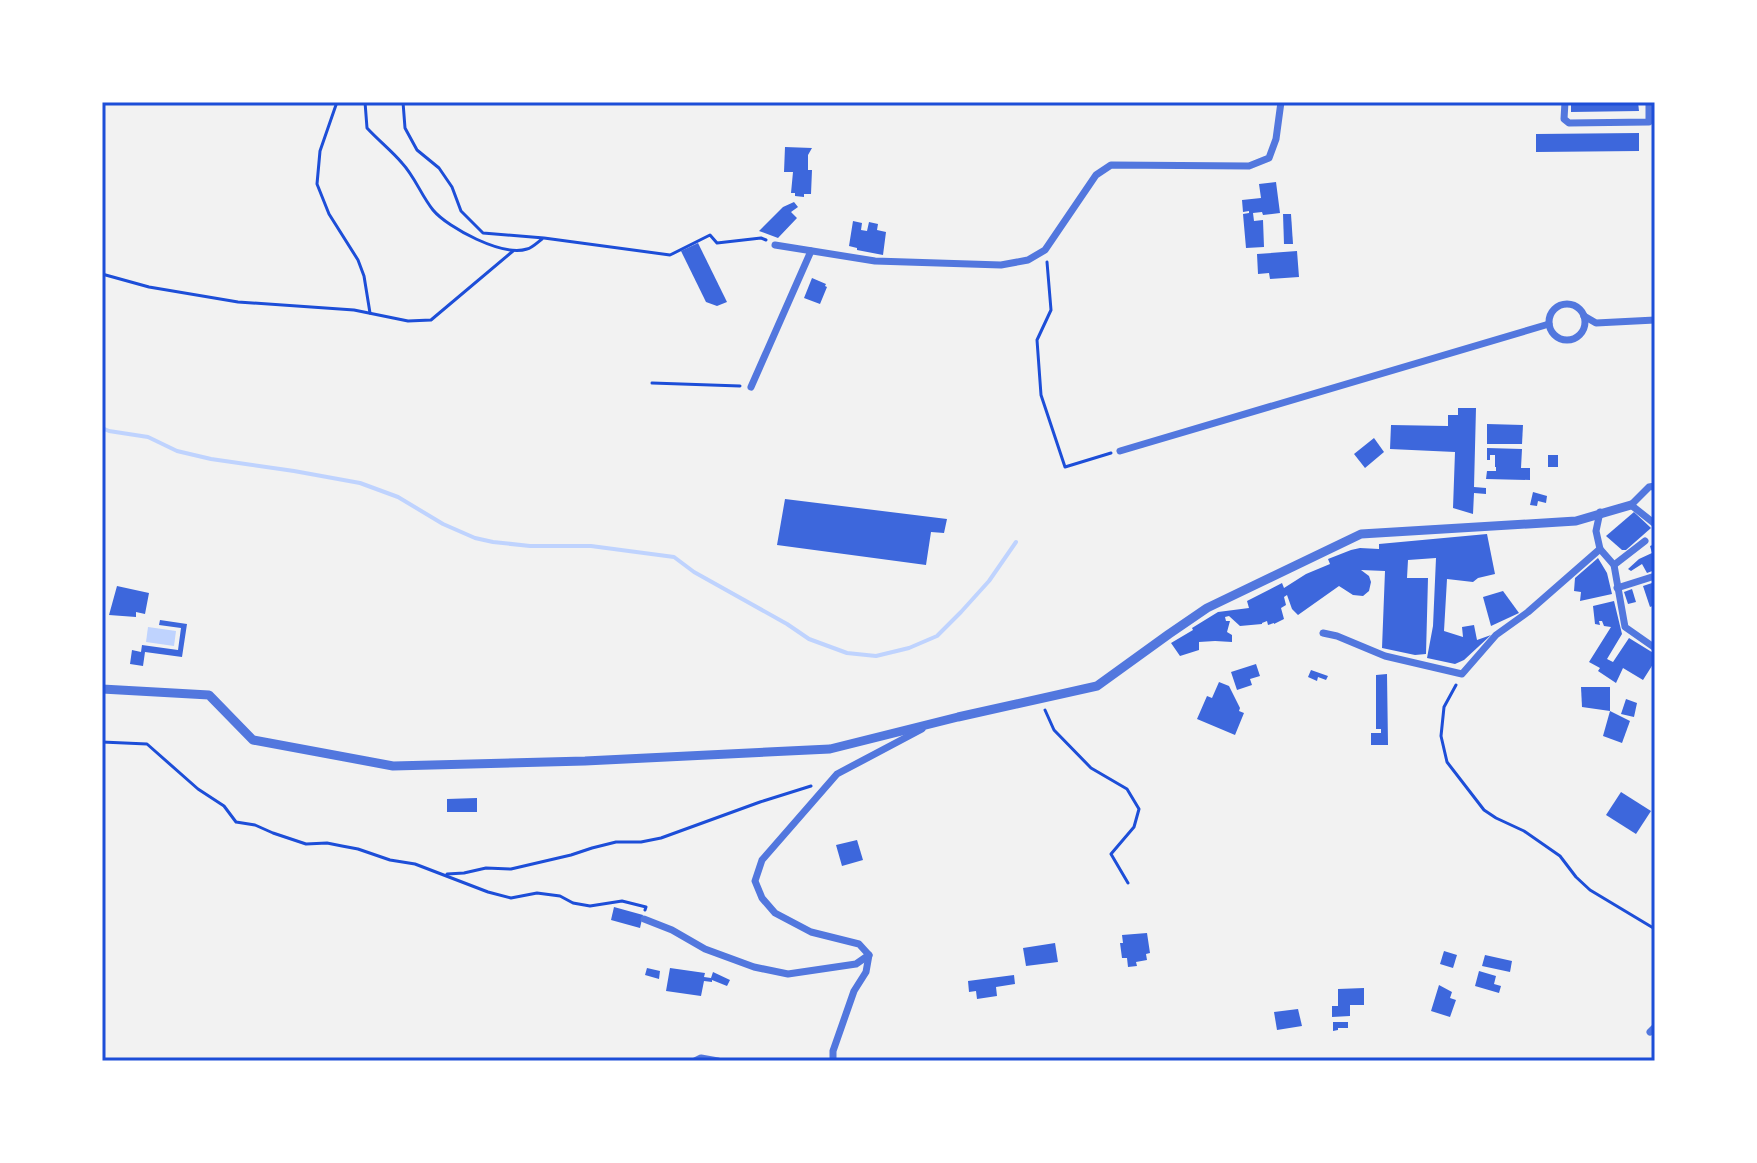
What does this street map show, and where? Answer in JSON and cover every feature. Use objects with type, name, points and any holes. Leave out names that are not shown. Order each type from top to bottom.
[{"type":"street","points":[[775,245],[875,261],[1001,265],[1028,260],[1045,250],[1096,175],[1111,165],[1249,166],[1269,158],[1276,139],[1281,102]]},
{"type":"street","points":[[1565,102],[1564,119],[1569,123],[1649,122],[1649,102]]},
{"type":"street","points":[[751,387],[811,251]]},
{"type":"street","points":[[1596,323],[1584,316],[1576,306],[1565,304],[1554,308],[1549,319],[1555,335],[1566,340],[1596,323],[1655,320]]},
{"type":"street","points":[[1582,332],[1584,316]]},
{"type":"street","points":[[1120,451],[1549,324]]},
{"type":"street","points":[[102,689],[209,695],[253,740],[393,766],[585,761],[830,749],[1097,686],[1207,608],[1361,534],[1576,521],[1631,505],[1649,487],[1655,486]]},
{"type":"street","points":[[1631,505],[1655,524]]},
{"type":"street","points":[[1601,512],[1596,531],[1600,549],[1614,565],[1625,627],[1655,648]]},
{"type":"street","points":[[1614,565],[1645,541]]},
{"type":"street","points":[[1323,633],[1385,656],[1462,674],[1496,635],[1528,612],[1600,549]]},
{"type":"street","points":[[1617,588],[1655,576]]},
{"type":"street","points":[[869,955],[859,944],[811,932],[775,913],[762,898],[755,881],[762,860],[835,777],[931,724]]},
{"type":"street","points":[[644,919],[672,930],[705,949],[754,967],[788,974],[856,964],[869,955]]},
{"type":"street","points":[[833,1061],[833,1051],[854,991],[866,972],[869,955]]},
{"type":"street","points":[[695,1061],[701,1058],[718,1061]]},
{"type":"path","points":[[337,102],[320,151],[317,184],[329,214],[358,260],[370,313]]},
{"type":"path","points":[[365,102],[367,128],[403,163],[433,210],[450,224],[480,241],[513,251],[529,249],[544,238]]},
{"type":"path","points":[[403,102],[405,128],[417,150],[439,168],[452,187],[461,211],[483,233],[670,255],[710,235],[717,243],[761,238],[775,245]]},
{"type":"path","points":[[1045,250],[1051,310],[1037,340],[1041,395],[1065,467],[1120,451]]},
{"type":"path","points":[[102,274],[149,287],[238,302],[354,310],[408,321],[431,320],[513,251]]},
{"type":"path","points":[[1655,320],[1655,353]]},
{"type":"path","points":[[652,383],[751,387]]},
{"type":"path","points":[[1462,674],[1444,707],[1441,736],[1447,762],[1484,810],[1524,831],[1560,856],[1590,890],[1655,929]]},
{"type":"path","points":[[1040,699],[1054,730],[1091,768],[1127,789],[1139,809],[1134,827],[1111,854],[1128,883]]},
{"type":"path","points":[[102,742],[147,744],[198,789],[224,806],[236,822],[255,825],[306,844],[327,843],[415,864],[511,898],[537,893],[560,896],[573,903],[590,906],[622,901],[646,907],[644,919]]},
{"type":"path","points":[[444,874],[486,868],[511,869],[616,842],[661,838],[835,777]]},
{"type":"water","points":[[148,627],[176,631],[174,646],[146,642]]},
{"type":"building","points":[[1571,102],[1638,102],[1639,111],[1571,112]]},
{"type":"building","points":[[1639,133],[1639,151],[1536,152],[1536,134]]},
{"type":"building","points":[[785,147],[812,148],[808,155],[808,170],[812,170],[811,194],[804,194],[804,197],[791,193],[793,172],[784,172]]},
{"type":"building","points":[[1276,182],[1280,213],[1253,213],[1254,221],[1263,220],[1264,247],[1246,248],[1243,214],[1249,211],[1243,212],[1242,200],[1261,198],[1259,184]]},
{"type":"building","points":[[794,202],[798,207],[791,212],[797,218],[778,238],[759,231],[783,207]]},
{"type":"building","points":[[1283,214],[1291,214],[1293,244],[1284,244]]},
{"type":"building","points":[[853,221],[862,223],[861,230],[867,231],[869,222],[878,224],[877,230],[886,232],[883,255],[849,246]]},
{"type":"building","points":[[698,243],[727,302],[717,306],[706,302],[681,251]]},
{"type":"building","points":[[1297,251],[1299,277],[1270,279],[1269,273],[1258,274],[1257,254]]},
{"type":"building","points":[[812,278],[827,287],[820,304],[804,298]]},
{"type":"building","points":[[1458,408],[1476,408],[1474,487],[1486,488],[1486,494],[1474,493],[1473,514],[1453,508],[1455,452],[1390,449],[1391,425],[1448,426],[1448,415],[1458,415]]},
{"type":"building","points":[[1487,424],[1523,425],[1522,444],[1487,444]]},
{"type":"building","points":[[1374,438],[1384,452],[1365,468],[1354,454]]},
{"type":"building","points":[[1487,448],[1522,449],[1521,468],[1530,468],[1530,480],[1486,479],[1487,471],[1496,471],[1495,455],[1490,455],[1490,460],[1487,460]]},
{"type":"building","points":[[1548,455],[1558,455],[1558,467],[1548,467]]},
{"type":"building","points":[[1533,492],[1547,496],[1546,503],[1538,501],[1537,506],[1530,505]]},
{"type":"building","points":[[785,499],[947,519],[944,533],[931,532],[926,565],[777,545]]},
{"type":"building","points":[[1634,512],[1651,528],[1626,550],[1622,550],[1606,536]]},
{"type":"building","points":[[1487,534],[1495,574],[1473,582],[1447,579],[1444,631],[1463,637],[1462,627],[1474,625],[1477,640],[1491,635],[1464,660],[1455,664],[1427,658],[1433,626],[1436,558],[1408,560],[1407,578],[1428,578],[1426,654],[1415,655],[1382,648],[1385,571],[1361,570],[1371,582],[1369,591],[1363,596],[1353,595],[1339,586],[1298,615],[1287,595],[1284,597],[1286,605],[1281,608],[1284,619],[1274,624],[1268,625],[1267,621],[1240,626],[1229,616],[1225,617],[1226,621],[1230,621],[1227,632],[1232,635],[1232,642],[1199,642],[1199,650],[1180,656],[1171,643],[1218,612],[1249,608],[1247,601],[1282,583],[1284,588],[1330,564],[1328,559],[1351,550],[1379,549],[1379,544]]},
{"type":"building","points":[[1655,544],[1655,570],[1647,573],[1642,564],[1631,571],[1628,569],[1652,553],[1650,546]]},
{"type":"building","points":[[1598,558],[1607,573],[1612,594],[1580,601],[1581,592],[1574,591],[1575,578]]},
{"type":"building","points":[[1655,582],[1655,605],[1650,607],[1643,586]]},
{"type":"building","points":[[117,586],[149,593],[145,614],[136,612],[136,617],[109,615]]},
{"type":"building","points":[[1632,589],[1636,602],[1628,604],[1624,592]]},
{"type":"building","points":[[1503,591],[1519,613],[1491,626],[1483,597]]},
{"type":"building","points":[[1614,601],[1622,634],[1607,659],[1613,662],[1629,638],[1655,654],[1655,661],[1643,680],[1623,668],[1616,683],[1589,662],[1611,627],[1604,626],[1602,621],[1599,621],[1600,625],[1595,624],[1593,606]]},
{"type":"building","points":[[160,620],[187,624],[182,657],[145,652],[143,666],[130,664],[132,650],[141,652],[142,645],[178,650],[181,628],[159,625]]},
{"type":"building","points":[[1256,664],[1260,676],[1250,679],[1252,685],[1237,690],[1231,672]]},
{"type":"building","points":[[1311,670],[1328,676],[1326,680],[1318,677],[1317,681],[1308,677]]},
{"type":"building","points":[[1387,674],[1388,745],[1371,745],[1371,733],[1381,733],[1381,729],[1376,729],[1376,675]]},
{"type":"building","points":[[1219,682],[1229,686],[1239,711],[1244,713],[1235,735],[1197,719],[1207,696],[1212,698]]},
{"type":"building","points":[[1581,687],[1610,687],[1610,711],[1582,707]]},
{"type":"building","points":[[1626,699],[1637,703],[1634,717],[1621,714]]},
{"type":"building","points":[[1610,711],[1630,721],[1622,743],[1603,736]]},
{"type":"building","points":[[1621,792],[1651,811],[1636,834],[1606,815]]},
{"type":"building","points":[[477,798],[477,812],[447,812],[447,799]]},
{"type":"building","points":[[857,840],[863,860],[842,866],[836,845]]},
{"type":"building","points":[[614,907],[643,915],[640,928],[611,920]]},
{"type":"building","points":[[1147,933],[1150,953],[1146,954],[1147,960],[1128,967],[1127,958],[1122,958],[1122,935]]},
{"type":"building","points":[[1055,943],[1058,962],[1026,966],[1023,948]]},
{"type":"building","points":[[1444,951],[1457,955],[1453,968],[1440,964]]},
{"type":"building","points":[[1485,955],[1512,961],[1510,972],[1482,966]]},
{"type":"building","points":[[647,968],[660,971],[659,979],[645,975]]},
{"type":"building","points":[[670,968],[705,973],[704,977],[711,978],[713,972],[730,980],[727,986],[712,980],[704,981],[701,996],[666,991]]},
{"type":"building","points":[[1479,971],[1496,976],[1494,984],[1501,986],[1499,993],[1475,986]]},
{"type":"building","points":[[1014,975],[1015,984],[996,987],[997,996],[977,999],[976,991],[969,992],[968,981]]},
{"type":"building","points":[[1439,985],[1452,992],[1450,998],[1456,1000],[1450,1017],[1431,1011]]},
{"type":"building","points":[[1364,988],[1364,1005],[1350,1005],[1350,1016],[1332,1017],[1332,1006],[1338,1006],[1338,989]]},
{"type":"building","points":[[1298,1009],[1302,1026],[1277,1030],[1274,1012]]},
{"type":"building","points":[[1333,1022],[1348,1022],[1348,1028],[1333,1031]]},
{"type":"waterway","points":[[102,428],[148,437],[177,451],[211,459],[360,483],[398,497],[443,524],[475,538],[530,546],[591,546],[674,557],[694,572],[809,639],[847,653],[876,656],[909,648],[937,636],[989,581],[1016,542]]}]
